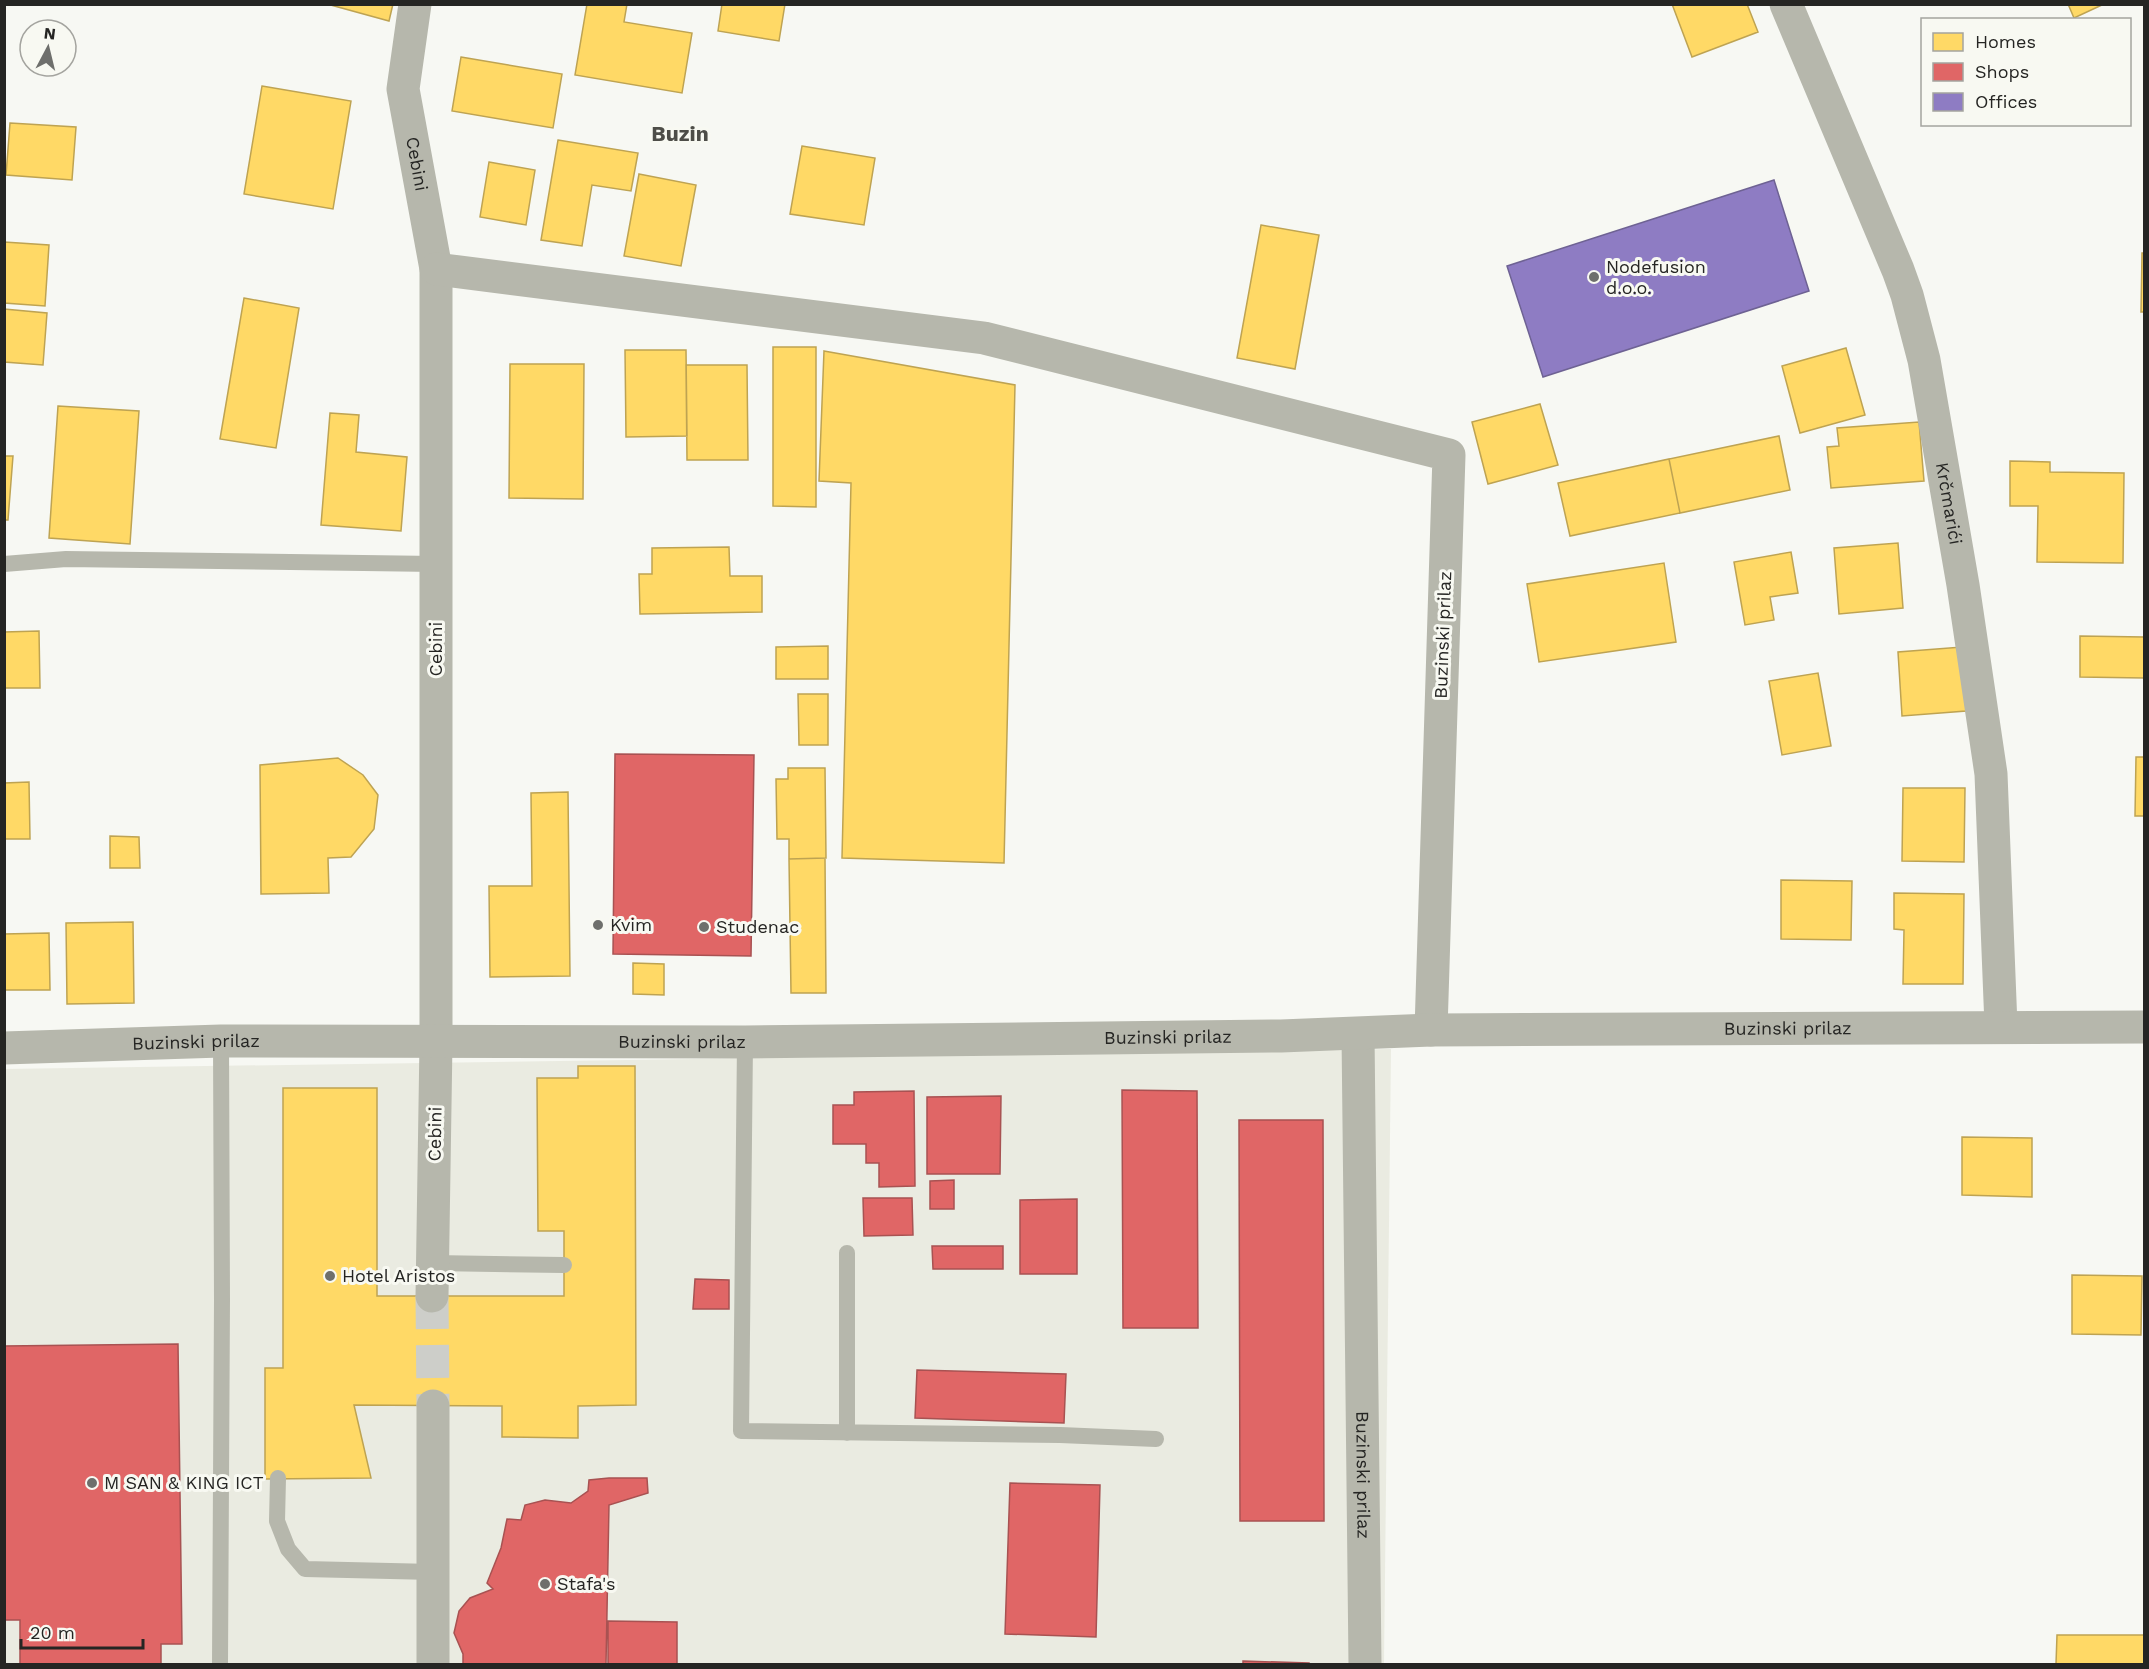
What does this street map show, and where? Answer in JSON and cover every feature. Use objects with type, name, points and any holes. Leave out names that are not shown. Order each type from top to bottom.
[{"type":"street","name":"Cebini","points":[[415,4],[403,89],[436,269],[436,1042],[432,1296]]},
{"type":"street","name":"Krčmarići","points":[[1785,4],[1898,270],[1924,360],[1963,585],[1991,774],[2001,1026]]},
{"type":"street","name":"Buzinski prilaz","points":[[436,269],[984,338],[1449,455],[1431,1030]]},
{"type":"street","name":"Buzinski prilaz","points":[[4,1048],[221,1041],[745,1042],[1358,1034],[1431,1030],[2145,1027]]},
{"type":"street","name":"Buzinski prilaz","points":[[1358,1034],[1365,1665]]},
{"type":"street","points":[[433,1665],[434,1406]]},
{"type":"lane","points":[[4,564],[66,559],[436,564]]},
{"type":"lane","points":[[220,1665],[221,1041]]},
{"type":"lane","points":[[745,1042],[741,1431],[1048,1435],[1156,1439]]},
{"type":"lane","points":[[847,1253],[848,1433]]},
{"type":"lane","points":[[433,1263],[564,1265]]},
{"type":"lane","points":[[278,1478],[277,1521],[288,1549],[305,1569],[433,1572]]},
{"type":"shaded area","points":[[1391,1049],[1384,1664],[5,1664],[4,1069]]},
{"type":"building: Homes","points":[[327,4],[393,4],[389,21]]},
{"type":"building: Homes","points":[[587,4],[627,4],[624,22],[692,33],[682,93],[575,75]]},
{"type":"building: Homes","points":[[722,4],[785,4],[779,41],[718,31]]},
{"type":"building: Homes","points":[[1672,4],[1747,4],[1758,32],[1692,57]]},
{"type":"building: Homes","points":[[2068,4],[2104,4],[2074,18]]},
{"type":"building: Homes","points":[[461,57],[562,74],[553,128],[452,111]]},
{"type":"building: Homes","points":[[262,86],[351,101],[333,209],[244,194]]},
{"type":"building: Homes","points":[[10,123],[76,127],[72,180],[6,175]]},
{"type":"building: Homes","points":[[558,140],[638,153],[631,191],[592,185],[582,246],[541,240]]},
{"type":"building: Homes","points":[[802,146],[875,158],[864,225],[790,214]]},
{"type":"building: Homes","points":[[489,162],[535,170],[526,225],[480,217]]},
{"type":"building: Homes","points":[[639,174],[696,185],[681,266],[624,256]]},
{"type":"building: Homes","points":[[1261,225],[1319,235],[1295,369],[1237,358]]},
{"type":"building: Homes","points":[[4,242],[49,245],[45,306],[4,303]]},
{"type":"building: Homes","points":[[2142,253],[2144,253],[2144,312],[2141,312]]},
{"type":"building: Homes","points":[[244,298],[299,308],[276,448],[220,439]]},
{"type":"building: Homes","points":[[4,309],[47,313],[43,365],[4,362]]},
{"type":"building: Homes","points":[[773,347],[816,347],[816,507],[773,506]]},
{"type":"building: Homes","points":[[1846,348],[1865,415],[1800,433],[1782,366]]},
{"type":"building: Homes","points":[[625,350],[686,350],[687,436],[626,437]]},
{"type":"building: Homes","points":[[824,351],[1015,385],[1004,863],[842,858],[851,483],[819,481]]},
{"type":"building: Homes","points":[[510,364],[584,364],[583,499],[509,498]]},
{"type":"building: Homes","points":[[686,365],[747,365],[748,460],[687,460]]},
{"type":"building: Homes","points":[[1540,404],[1558,465],[1488,484],[1472,422]]},
{"type":"building: Homes","points":[[58,406],[139,411],[130,544],[49,538]]},
{"type":"building: Homes","points":[[330,413],[359,415],[356,452],[407,457],[401,531],[321,525]]},
{"type":"building: Homes","points":[[1919,422],[1924,481],[1831,488],[1827,447],[1839,446],[1837,428]]},
{"type":"building: Homes","points":[[1779,436],[1790,490],[1680,513],[1669,459]]},
{"type":"building: Homes","points":[[4,456],[13,456],[8,520],[4,520]]},
{"type":"building: Homes","points":[[1669,459],[1680,513],[1570,536],[1558,483]]},
{"type":"building: Homes","points":[[2010,461],[2050,462],[2050,472],[2124,473],[2123,563],[2037,562],[2038,506],[2010,506]]},
{"type":"building: Homes","points":[[1898,543],[1903,608],[1839,614],[1834,548]]},
{"type":"building: Homes","points":[[729,547],[730,576],[762,576],[762,612],[640,614],[639,574],[652,574],[652,548]]},
{"type":"building: Homes","points":[[1791,552],[1798,593],[1770,597],[1774,620],[1745,625],[1734,562]]},
{"type":"building: Homes","points":[[1664,563],[1676,642],[1539,662],[1527,584]]},
{"type":"building: Homes","points":[[39,631],[40,688],[4,688],[4,632]]},
{"type":"building: Homes","points":[[2080,636],[2144,637],[2144,678],[2080,677]]},
{"type":"building: Homes","points":[[828,646],[828,679],[776,679],[776,647]]},
{"type":"building: Homes","points":[[1962,647],[1966,711],[1902,716],[1898,652]]},
{"type":"building: Homes","points":[[1818,673],[1831,746],[1782,755],[1769,681]]},
{"type":"building: Homes","points":[[798,694],[828,694],[828,745],[799,745]]},
{"type":"building: Homes","points":[[2136,757],[2144,757],[2144,816],[2135,816]]},
{"type":"building: Homes","points":[[338,758],[363,775],[378,795],[374,829],[351,857],[328,858],[329,893],[261,894],[260,765]]},
{"type":"building: Homes","points":[[788,768],[825,768],[826,858],[789,859],[789,839],[777,839],[776,779],[788,779]]},
{"type":"building: Homes","points":[[29,782],[30,839],[4,839],[4,783]]},
{"type":"building: Homes","points":[[1903,788],[1965,788],[1964,862],[1902,861]]},
{"type":"building: Homes","points":[[568,792],[570,976],[490,977],[489,886],[532,886],[531,793]]},
{"type":"building: Homes","points":[[110,836],[139,837],[140,868],[110,868]]},
{"type":"building: Homes","points":[[825,858],[826,993],[791,993],[789,859]]},
{"type":"building: Homes","points":[[1781,880],[1852,881],[1851,940],[1781,939]]},
{"type":"building: Homes","points":[[1894,893],[1964,894],[1963,984],[1903,984],[1904,930],[1894,929]]},
{"type":"building: Homes","points":[[133,922],[134,1003],[67,1004],[66,923]]},
{"type":"building: Homes","points":[[49,933],[50,990],[4,990],[4,934]]},
{"type":"building: Homes","points":[[633,963],[664,964],[664,995],[633,994]]},
{"type":"building: Homes","name":"Hotel Aristos","points":[[578,1066],[635,1066],[636,1405],[578,1406],[578,1438],[502,1437],[502,1406],[354,1405],[371,1478],[265,1479],[265,1368],[283,1368],[283,1088],[377,1088],[377,1296],[564,1296],[564,1231],[538,1231],[537,1078],[578,1078]]},
{"type":"building: Homes","points":[[1962,1137],[2032,1138],[2032,1197],[1962,1195]]},
{"type":"building: Homes","points":[[2072,1275],[2142,1276],[2141,1335],[2072,1334]]},
{"type":"building: Homes","points":[[2057,1635],[2144,1635],[2144,1664],[2056,1664]]},
{"type":"building: Shops","points":[[615,754],[754,755],[751,956],[613,954]]},
{"type":"building: Shops","points":[[1122,1090],[1197,1091],[1198,1328],[1123,1328]]},
{"type":"building: Shops","points":[[914,1091],[915,1186],[879,1187],[879,1163],[866,1163],[866,1144],[833,1144],[833,1105],[854,1105],[854,1092]]},
{"type":"building: Shops","points":[[1001,1096],[1000,1174],[927,1174],[927,1097]]},
{"type":"building: Shops","points":[[1239,1120],[1323,1120],[1324,1521],[1240,1521]]},
{"type":"building: Shops","points":[[954,1180],[954,1209],[930,1209],[930,1181]]},
{"type":"building: Shops","points":[[863,1198],[912,1198],[913,1235],[864,1236]]},
{"type":"building: Shops","points":[[1077,1199],[1077,1274],[1020,1274],[1020,1200]]},
{"type":"building: Shops","points":[[932,1246],[1003,1246],[1003,1269],[933,1269]]},
{"type":"building: Shops","points":[[695,1279],[729,1280],[729,1309],[693,1309]]},
{"type":"building: Shops","name":"M SAN & KING ICT","points":[[178,1344],[182,1644],[161,1644],[161,1664],[20,1664],[20,1620],[4,1620],[4,1346]]},
{"type":"building: Shops","points":[[917,1370],[1066,1374],[1064,1423],[915,1418]]},
{"type":"building: Shops","points":[[647,1478],[648,1493],[609,1505],[606,1664],[463,1664],[463,1654],[454,1633],[459,1611],[470,1598],[493,1589],[487,1583],[501,1548],[507,1519],[521,1520],[525,1505],[545,1500],[571,1503],[588,1491],[589,1480]]},
{"type":"building: Shops","points":[[1010,1483],[1100,1485],[1096,1637],[1005,1634]]},
{"type":"building: Shops","points":[[608,1621],[677,1622],[677,1664],[608,1664]]},
{"type":"building: Shops","points":[[1243,1661],[1309,1663],[1309,1664],[1243,1664]]},
{"type":"building: Offices","points":[[1774,180],[1809,291],[1543,377],[1507,266]]},
{"type":"tunnel","points":[[432,1296],[433,1406]]},
{"type":"place","name":"Nodefusion d.o.o.","points":[[1594,277]]},
{"type":"place","name":"Kvim","points":[[598,925]]},
{"type":"place","name":"Studenac","points":[[704,927]]},
{"type":"place","name":"Hotel Aristos","points":[[330,1276]]},
{"type":"place","name":"M SAN & KING ICT","points":[[92,1483]]},
{"type":"place","name":"Stafa's","points":[[545,1584]]},
{"type":"district","name":"Buzin","points":[[680,134]]}]
